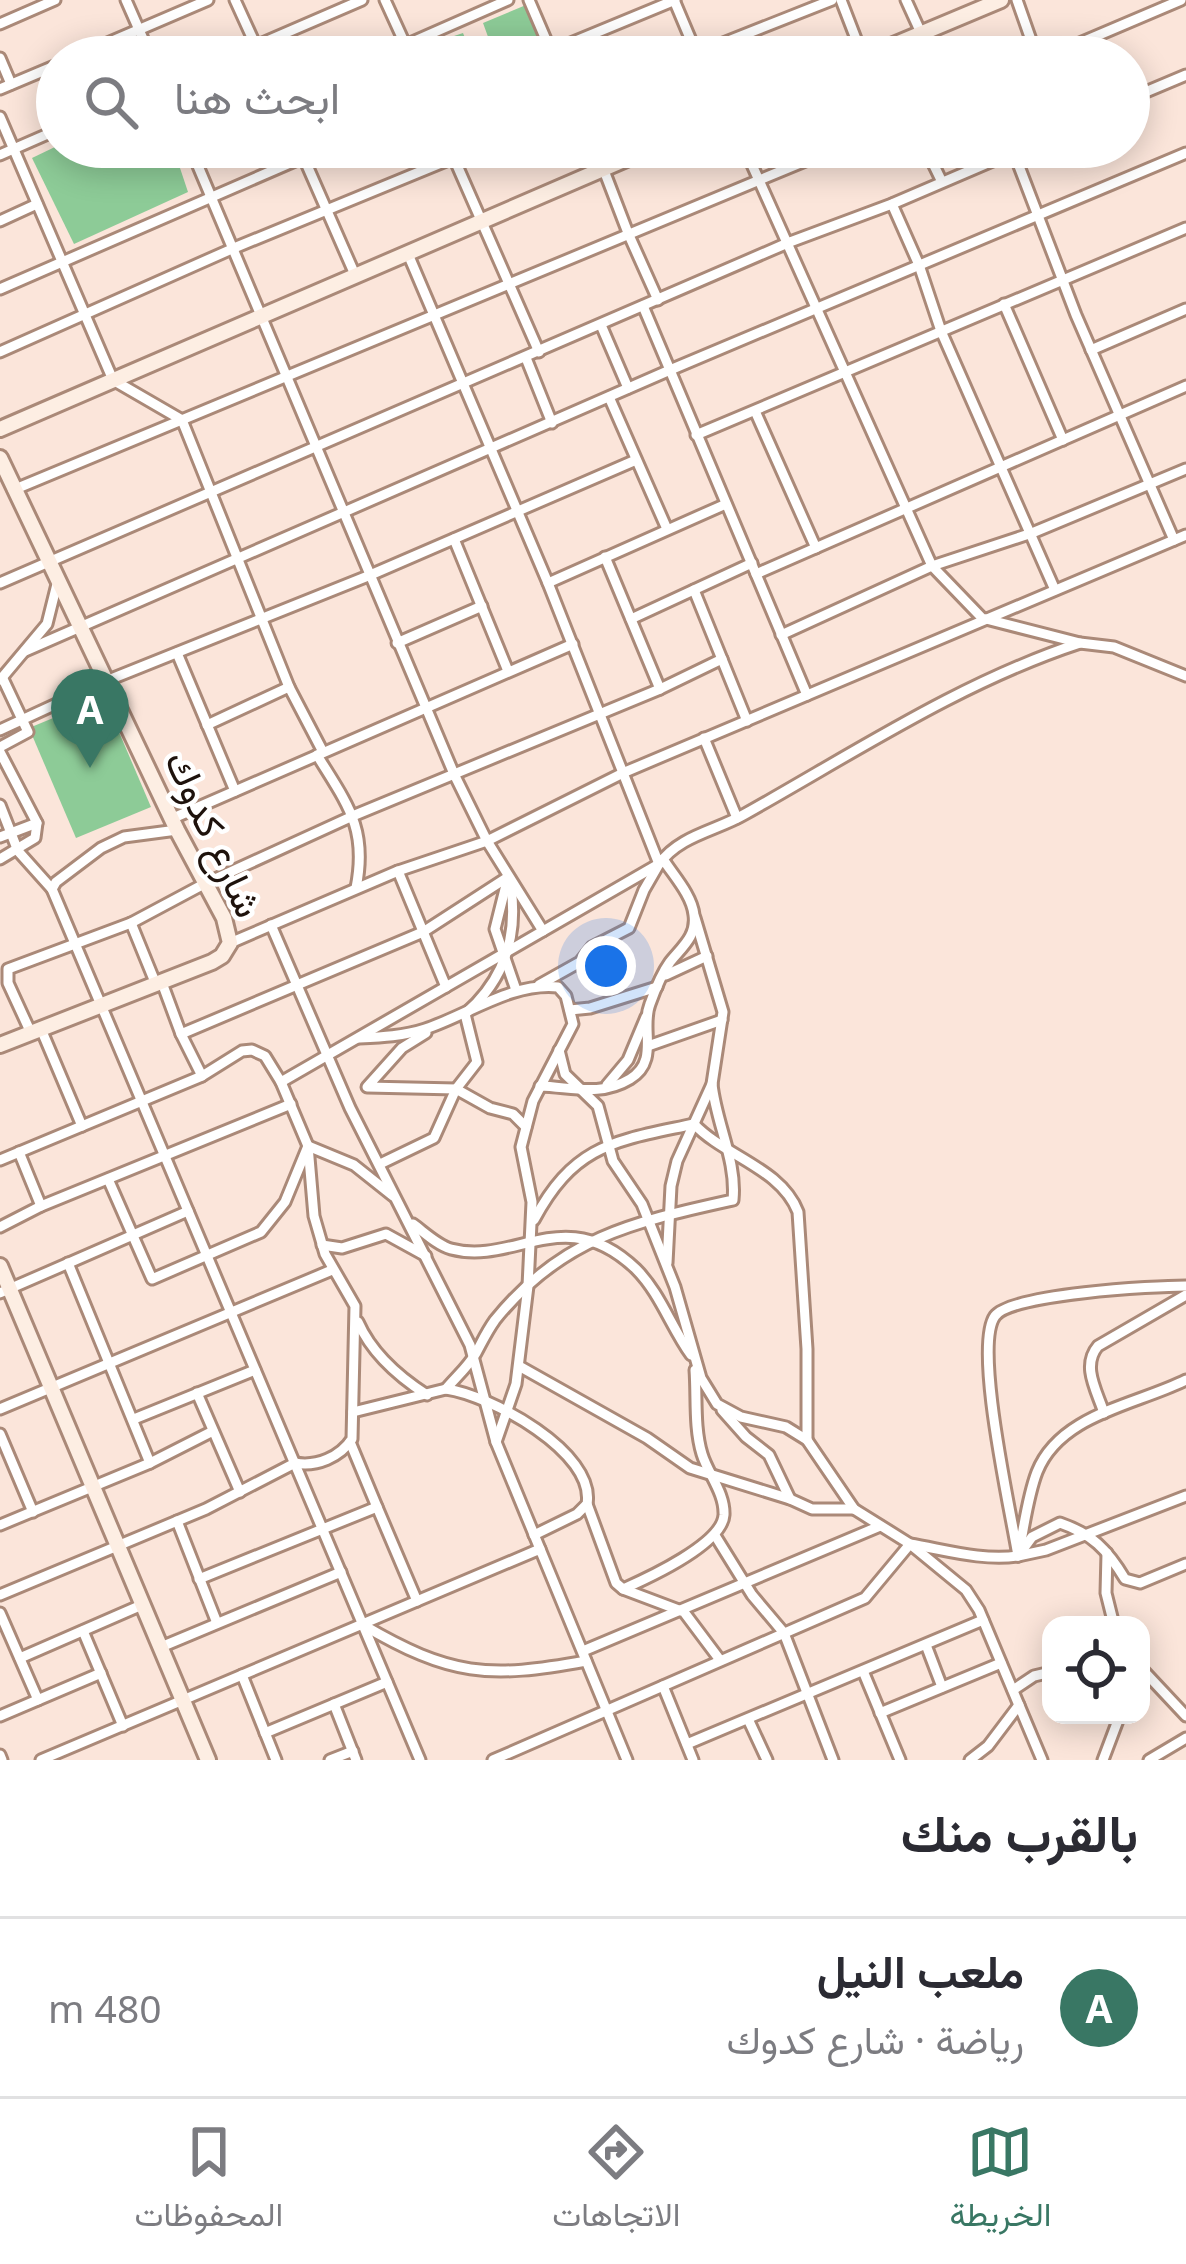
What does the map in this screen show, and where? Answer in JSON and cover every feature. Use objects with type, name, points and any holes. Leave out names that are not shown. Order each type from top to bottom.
[{"type":"street","points":[[0,24],[55,0]]},
{"type":"street","points":[[126,0],[142,36]]},
{"type":"street","points":[[125,36],[208,0]]},
{"type":"street","points":[[235,0],[251,36]]},
{"type":"street","points":[[290,36],[362,0]]},
{"type":"street","points":[[385,0],[402,36]]},
{"type":"street","points":[[426,36],[508,0]]},
{"type":"street","points":[[529,0],[544,36]]},
{"type":"street","points":[[593,36],[674,0],[687,36]]},
{"type":"street","points":[[743,36],[832,0]]},
{"type":"street","points":[[841,0],[856,36]]},
{"type":"street","points":[[906,0],[921,33]]},
{"type":"street","points":[[916,36],[1001,0]]},
{"type":"street","points":[[1017,0],[1029,36]]},
{"type":"street","points":[[1096,36],[1181,0]]},
{"type":"street","points":[[0,58],[6,87],[36,74]]},
{"type":"street","points":[[1150,90],[1186,75]]},
{"type":"street","points":[[0,117],[113,380],[182,420],[290,687],[323,752],[317,755]]},
{"type":"street","points":[[0,155],[36,139]]},
{"type":"street","points":[[26,651],[628,388],[1186,153]]},
{"type":"street","points":[[199,168],[454,774],[487,841],[544,931]]},
{"type":"street","points":[[0,289],[268,168]]},
{"type":"street","points":[[308,168],[356,277]]},
{"type":"street","points":[[0,352],[418,168]]},
{"type":"street","points":[[457,168],[539,352]]},
{"type":"street","points":[[0,429],[604,168],[658,300]]},
{"type":"street","points":[[754,168],[932,566],[982,618],[1114,647],[1186,676]]},
{"type":"street","points":[[8,488],[790,168]]},
{"type":"street","points":[[936,168],[942,182]]},
{"type":"street","points":[[0,583],[790,242],[977,168]]},
{"type":"street","points":[[1019,168],[1091,350],[1174,540]]},
{"type":"street","points":[[0,220],[37,204]]},
{"type":"street","points":[[892,204],[941,331],[1055,590]]},
{"type":"street","points":[[696,435],[1186,228]]},
{"type":"street","points":[[353,1412],[446,1389],[474,1357],[497,1317],[550,1265],[586,1242],[668,1214],[733,1200],[734,1176],[714,1111],[712,1084],[722,1020],[692,903],[661,861],[408,254]]},
{"type":"street","points":[[1004,304],[1064,440]]},
{"type":"street","points":[[643,306],[807,695]]},
{"type":"street","points":[[1091,350],[1186,309]]},
{"type":"street","points":[[601,325],[628,388]]},
{"type":"street","points":[[526,358],[552,423]]},
{"type":"street","points":[[631,619],[694,590],[816,548],[1186,386]]},
{"type":"street","points":[[609,397],[667,529]]},
{"type":"street","points":[[755,410],[816,548]]},
{"type":"street","name":"شارع كدوك","points":[[0,458],[8,488],[50,563],[174,825],[224,918],[230,943],[212,962],[0,1045]]},
{"type":"street","points":[[0,730],[106,681],[368,576],[636,460]]},
{"type":"street","points":[[782,635],[932,566],[1032,533],[1186,469]]},
{"type":"street","points":[[548,583],[726,504]]},
{"type":"street","points":[[230,943],[398,871],[487,841],[626,772],[982,618],[1186,536]]},
{"type":"street","points":[[454,539],[508,671]]},
{"type":"street","points":[[604,557],[660,689]]},
{"type":"street","points":[[3,677],[47,624],[58,582]]},
{"type":"street","points":[[694,590],[746,721]]},
{"type":"street","points":[[397,643],[482,606]]},
{"type":"street","points":[[281,1082],[504,956],[661,861],[682,841],[737,818],[976,685],[1080,643]]},
{"type":"street","points":[[52,889],[101,848],[124,837],[174,825],[235,791],[573,644]]},
{"type":"street","points":[[176,653],[235,791]]},
{"type":"street","points":[[0,657],[3,677],[28,732],[1,754],[4,772],[37,824],[35,838],[0,859]]},
{"type":"street","points":[[82,1126],[8,982],[8,969],[131,923],[355,815],[722,659]]},
{"type":"street","points":[[207,725],[290,687]]},
{"type":"street","points":[[704,739],[737,818]]},
{"type":"street","points":[[317,755],[355,815],[360,836],[356,888]]},
{"type":"street","points":[[0,791],[15,784]]},
{"type":"street","points":[[21,797],[0,807],[6,835],[52,889],[420,1760]]},
{"type":"street","points":[[3,821],[28,808]]},
{"type":"street","points":[[6,835],[37,824]]},
{"type":"street","points":[[356,1039],[419,1031],[539,985],[580,962],[592,946],[629,928],[661,861]]},
{"type":"street","points":[[398,871],[446,987]]},
{"type":"street","points":[[181,1034],[423,932],[508,877]]},
{"type":"street","points":[[508,877],[495,929],[516,990]]},
{"type":"street","points":[[465,1014],[497,982],[514,921],[508,877]]},
{"type":"street","points":[[623,1589],[703,1548],[716,1537],[724,1516],[714,1478],[702,1457],[695,1359],[648,1220],[605,1143],[598,1106],[604,1089],[628,1060],[659,983],[692,935],[695,918]]},
{"type":"street","points":[[131,923],[202,1076]]},
{"type":"street","points":[[271,926],[341,1086],[474,1357],[496,1442],[626,1760]]},
{"type":"street","points":[[570,1010],[590,1008],[659,983],[706,956]]},
{"type":"street","points":[[496,1442],[509,1413],[519,1366],[528,1286],[532,1202],[521,1147],[540,1086],[573,1024],[558,987],[539,985]]},
{"type":"street","points":[[380,1164],[434,1138],[456,1089],[477,1062],[465,1014]]},
{"type":"street","points":[[540,1086],[583,1093],[632,1078],[644,1065],[647,1015]]},
{"type":"street","points":[[648,1046],[722,1020]]},
{"type":"street","points":[[367,1087],[402,1048],[446,1021]]},
{"type":"street","points":[[0,1160],[202,1076],[252,1050],[265,1056],[308,1146],[314,1216],[332,1270],[346,1286],[366,1340],[401,1377],[427,1395]]},
{"type":"street","points":[[559,1050],[566,1074],[598,1106]]},
{"type":"street","points":[[667,1268],[668,1214],[677,1161],[712,1084]]},
{"type":"street","points":[[341,1086],[456,1089],[490,1108],[513,1114],[526,1127]]},
{"type":"street","points":[[0,1227],[291,1104]]},
{"type":"street","points":[[531,1225],[556,1181],[605,1143],[694,1124],[740,1154],[785,1191],[798,1212],[807,1440]]},
{"type":"street","points":[[308,1146],[364,1171],[400,1203]]},
{"type":"street","points":[[109,1179],[152,1279],[261,1232],[272,1222],[308,1146]]},
{"type":"street","points":[[20,1152],[41,1206]]},
{"type":"street","points":[[5,1291],[188,1211]]},
{"type":"street","points":[[408,1221],[448,1249],[476,1251],[554,1236],[616,1253],[646,1280],[717,1404],[769,1455],[790,1499]]},
{"type":"street","points":[[322,1245],[342,1248],[386,1234],[426,1256]]},
{"type":"street","points":[[68,1263],[150,1463]]},
{"type":"street","points":[[0,1267],[5,1291],[120,1544],[208,1760]]},
{"type":"street","points":[[0,1409],[332,1270]]},
{"type":"street","points":[[1018,1556],[986,1349],[995,1315],[1006,1306],[1028,1302],[1186,1286]]},
{"type":"street","points":[[1104,1413],[1089,1364],[1091,1354],[1186,1295]]},
{"type":"street","points":[[355,1306],[350,1442],[417,1600]]},
{"type":"street","points":[[519,1366],[647,1438],[690,1468],[812,1509],[854,1509]]},
{"type":"street","points":[[134,1419],[255,1370]]},
{"type":"street","points":[[1018,1556],[1037,1472],[1054,1444],[1104,1413],[1186,1380]]},
{"type":"street","points":[[446,1389],[509,1413],[564,1450],[585,1481],[587,1504],[616,1583],[681,1610],[720,1660]]},
{"type":"street","points":[[197,1393],[240,1492]]},
{"type":"street","points":[[717,1404],[741,1417],[786,1427],[807,1440],[854,1509],[910,1544],[966,1590],[1042,1760]]},
{"type":"street","points":[[0,1525],[150,1463],[213,1431]]},
{"type":"street","points":[[0,1434],[33,1512]]},
{"type":"street","points":[[0,1595],[177,1521],[295,1463],[306,1465],[336,1456],[350,1442]]},
{"type":"street","points":[[0,1478],[16,1472]]},
{"type":"street","points":[[910,1544],[990,1558],[1018,1556],[1046,1550],[1186,1496]]},
{"type":"street","points":[[534,1534],[577,1514],[587,1504]]},
{"type":"street","points":[[199,1579],[376,1507]]},
{"type":"street","points":[[177,1521],[217,1623]]},
{"type":"street","points":[[1018,1556],[1032,1537],[1060,1523],[1088,1532],[1126,1579],[1140,1583],[1186,1564]]},
{"type":"street","points":[[363,1624],[463,1671],[534,1671],[584,1656],[880,1526]]},
{"type":"street","points":[[716,1537],[784,1633],[832,1760]]},
{"type":"street","points":[[493,1760],[865,1598],[910,1544]]},
{"type":"street","points":[[41,1760],[62,1756],[540,1549]]},
{"type":"street","points":[[1107,1553],[1106,1593],[1112,1616]]},
{"type":"street","points":[[161,1647],[341,1572]]},
{"type":"street","points":[[20,1658],[144,1604]]},
{"type":"street","points":[[0,1613],[38,1700]]},
{"type":"street","points":[[687,1744],[983,1620]]},
{"type":"street","points":[[83,1630],[123,1726]]},
{"type":"street","points":[[926,1645],[942,1687]]},
{"type":"street","points":[[880,1713],[1001,1663]]},
{"type":"street","points":[[862,1671],[900,1760]]},
{"type":"street","points":[[0,1716],[101,1672]]},
{"type":"street","points":[[1012,1690],[1042,1674]]},
{"type":"street","points":[[242,1676],[276,1760]]},
{"type":"street","points":[[1150,1678],[1186,1716]]},
{"type":"street","points":[[266,1733],[388,1682]]},
{"type":"street","points":[[663,1686],[693,1760]]},
{"type":"street","points":[[331,1760],[354,1756],[334,1704]]},
{"type":"street","points":[[970,1760],[988,1746],[1019,1705]]},
{"type":"street","points":[[748,1719],[767,1760]]},
{"type":"street","points":[[1103,1760],[1117,1724]]},
{"type":"street","points":[[1150,1760],[1186,1738]]},
{"type":"street","points":[[986,1760],[988,1746]]},
{"type":"green space","points":[[526,5],[539,36],[488,36],[483,23]]},
{"type":"green space","points":[[37,168],[180,168],[188,192],[74,244]]},
{"type":"green space","points":[[104,697],[151,807],[76,838],[29,728]]},
{"type":"place","name":"ملعب النيل","points":[[90,768]]}]
